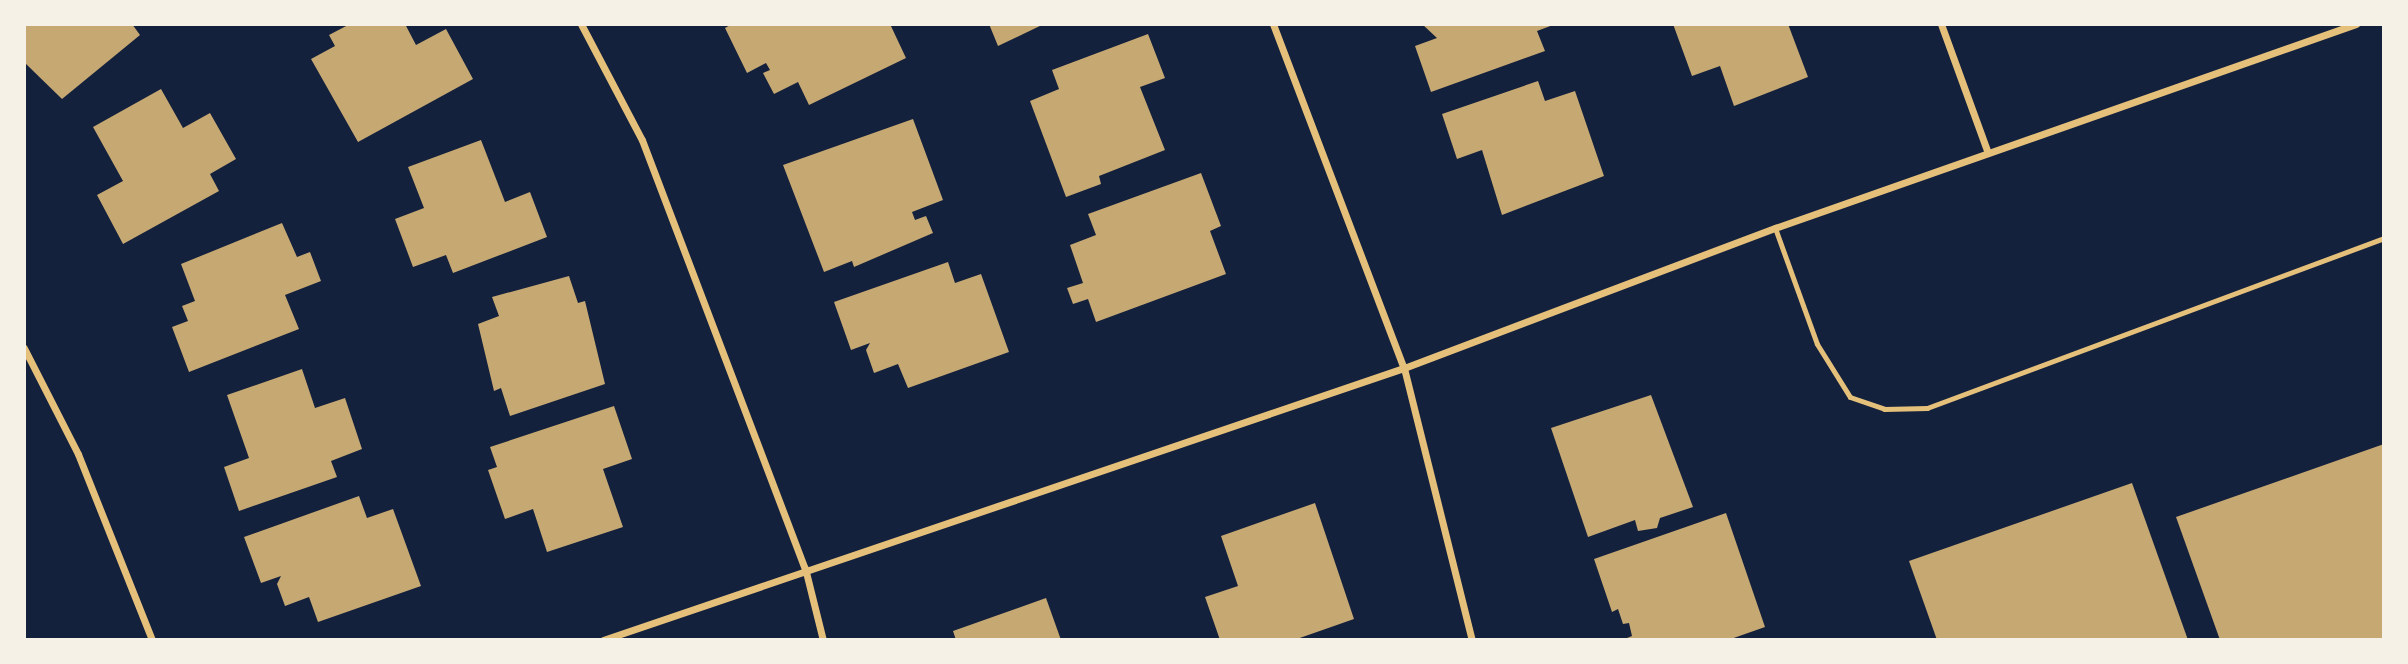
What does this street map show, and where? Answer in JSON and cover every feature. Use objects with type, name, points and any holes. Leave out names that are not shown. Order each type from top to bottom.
[{"type":"street","points":[[581,24],[642,140],[805,568],[823,639]]},
{"type":"street","points":[[1273,24],[1404,368],[1472,639]]},
{"type":"street","points":[[1941,24],[1988,153]]},
{"type":"street","points":[[603,639],[805,568],[1404,368],[1776,228],[2357,24]]},
{"type":"street","points":[[24,348],[78,454],[152,639]]},
{"type":"lane","points":[[1776,228],[1817,344],[1850,397],[1884,409],[1927,408],[2384,239]]},
{"type":"building","points":[[24,24],[132,24],[140,35],[62,99],[24,62]]},
{"type":"building","points":[[350,24],[405,24],[416,45],[446,29],[473,79],[358,142],[311,59],[335,46],[329,35]]},
{"type":"building","points":[[732,24],[890,24],[906,58],[809,105],[798,82],[774,94],[763,73],[770,70],[766,63],[747,73],[725,28]]},
{"type":"building","points":[[989,24],[1044,24],[998,46]]},
{"type":"building","points":[[1422,24],[1553,25],[1537,31],[1545,51],[1431,92],[1415,46],[1437,38]]},
{"type":"building","points":[[1673,24],[1788,24],[1808,77],[1734,106],[1720,66],[1692,76]]},
{"type":"building","points":[[1148,34],[1165,78],[1140,87],[1165,150],[1099,176],[1101,184],[1066,197],[1030,101],[1059,89],[1052,70]]},
{"type":"building","points":[[1538,81],[1545,101],[1575,91],[1604,176],[1502,215],[1482,150],[1457,159],[1442,114]]},
{"type":"building","points":[[161,89],[183,128],[210,113],[236,159],[210,174],[219,191],[123,244],[97,195],[123,181],[93,127]]},
{"type":"building","points":[[913,119],[943,200],[912,212],[915,220],[926,216],[933,233],[854,267],[852,261],[824,272],[783,165]]},
{"type":"building","points":[[481,140],[505,202],[530,192],[547,237],[453,273],[446,255],[413,267],[395,219],[424,208],[408,167]]},
{"type":"building","points":[[1201,173],[1221,226],[1210,231],[1226,274],[1096,322],[1088,299],[1073,304],[1067,288],[1083,283],[1070,245],[1096,235],[1088,214]]},
{"type":"building","points":[[282,223],[297,257],[310,252],[321,281],[285,295],[299,329],[189,372],[172,327],[188,321],[182,306],[195,301],[181,264]]},
{"type":"building","points":[[948,262],[955,283],[981,274],[1009,352],[908,388],[898,364],[874,373],[866,350],[870,343],[851,350],[834,302]]},
{"type":"building","points":[[569,276],[578,303],[585,301],[605,384],[510,416],[501,388],[494,391],[478,324],[499,316],[492,297]]},
{"type":"building","points":[[302,369],[315,408],[345,398],[362,449],[331,461],[337,477],[239,511],[224,467],[249,458],[227,395]]},
{"type":"building","points":[[1651,395],[1693,507],[1660,518],[1657,528],[1638,531],[1635,520],[1588,537],[1551,428]]},
{"type":"building","points":[[614,406],[632,459],[603,469],[623,527],[547,552],[533,509],[505,519],[488,470],[497,467],[490,447]]},
{"type":"building","points":[[2384,444],[2384,640],[2220,640],[2176,517]]},
{"type":"building","points":[[2132,483],[2188,640],[1937,640],[1909,561]]},
{"type":"building","points":[[359,496],[367,518],[393,509],[421,586],[318,622],[309,597],[285,606],[277,584],[281,576],[261,583],[244,537]]},
{"type":"building","points":[[1315,503],[1354,619],[1294,640],[1220,640],[1205,597],[1238,586],[1221,536]]},
{"type":"building","points":[[1726,513],[1765,627],[1728,640],[1622,640],[1632,636],[1629,623],[1623,624],[1618,609],[1612,612],[1594,559]]},
{"type":"building","points":[[1046,598],[1061,640],[956,640],[953,631]]}]
